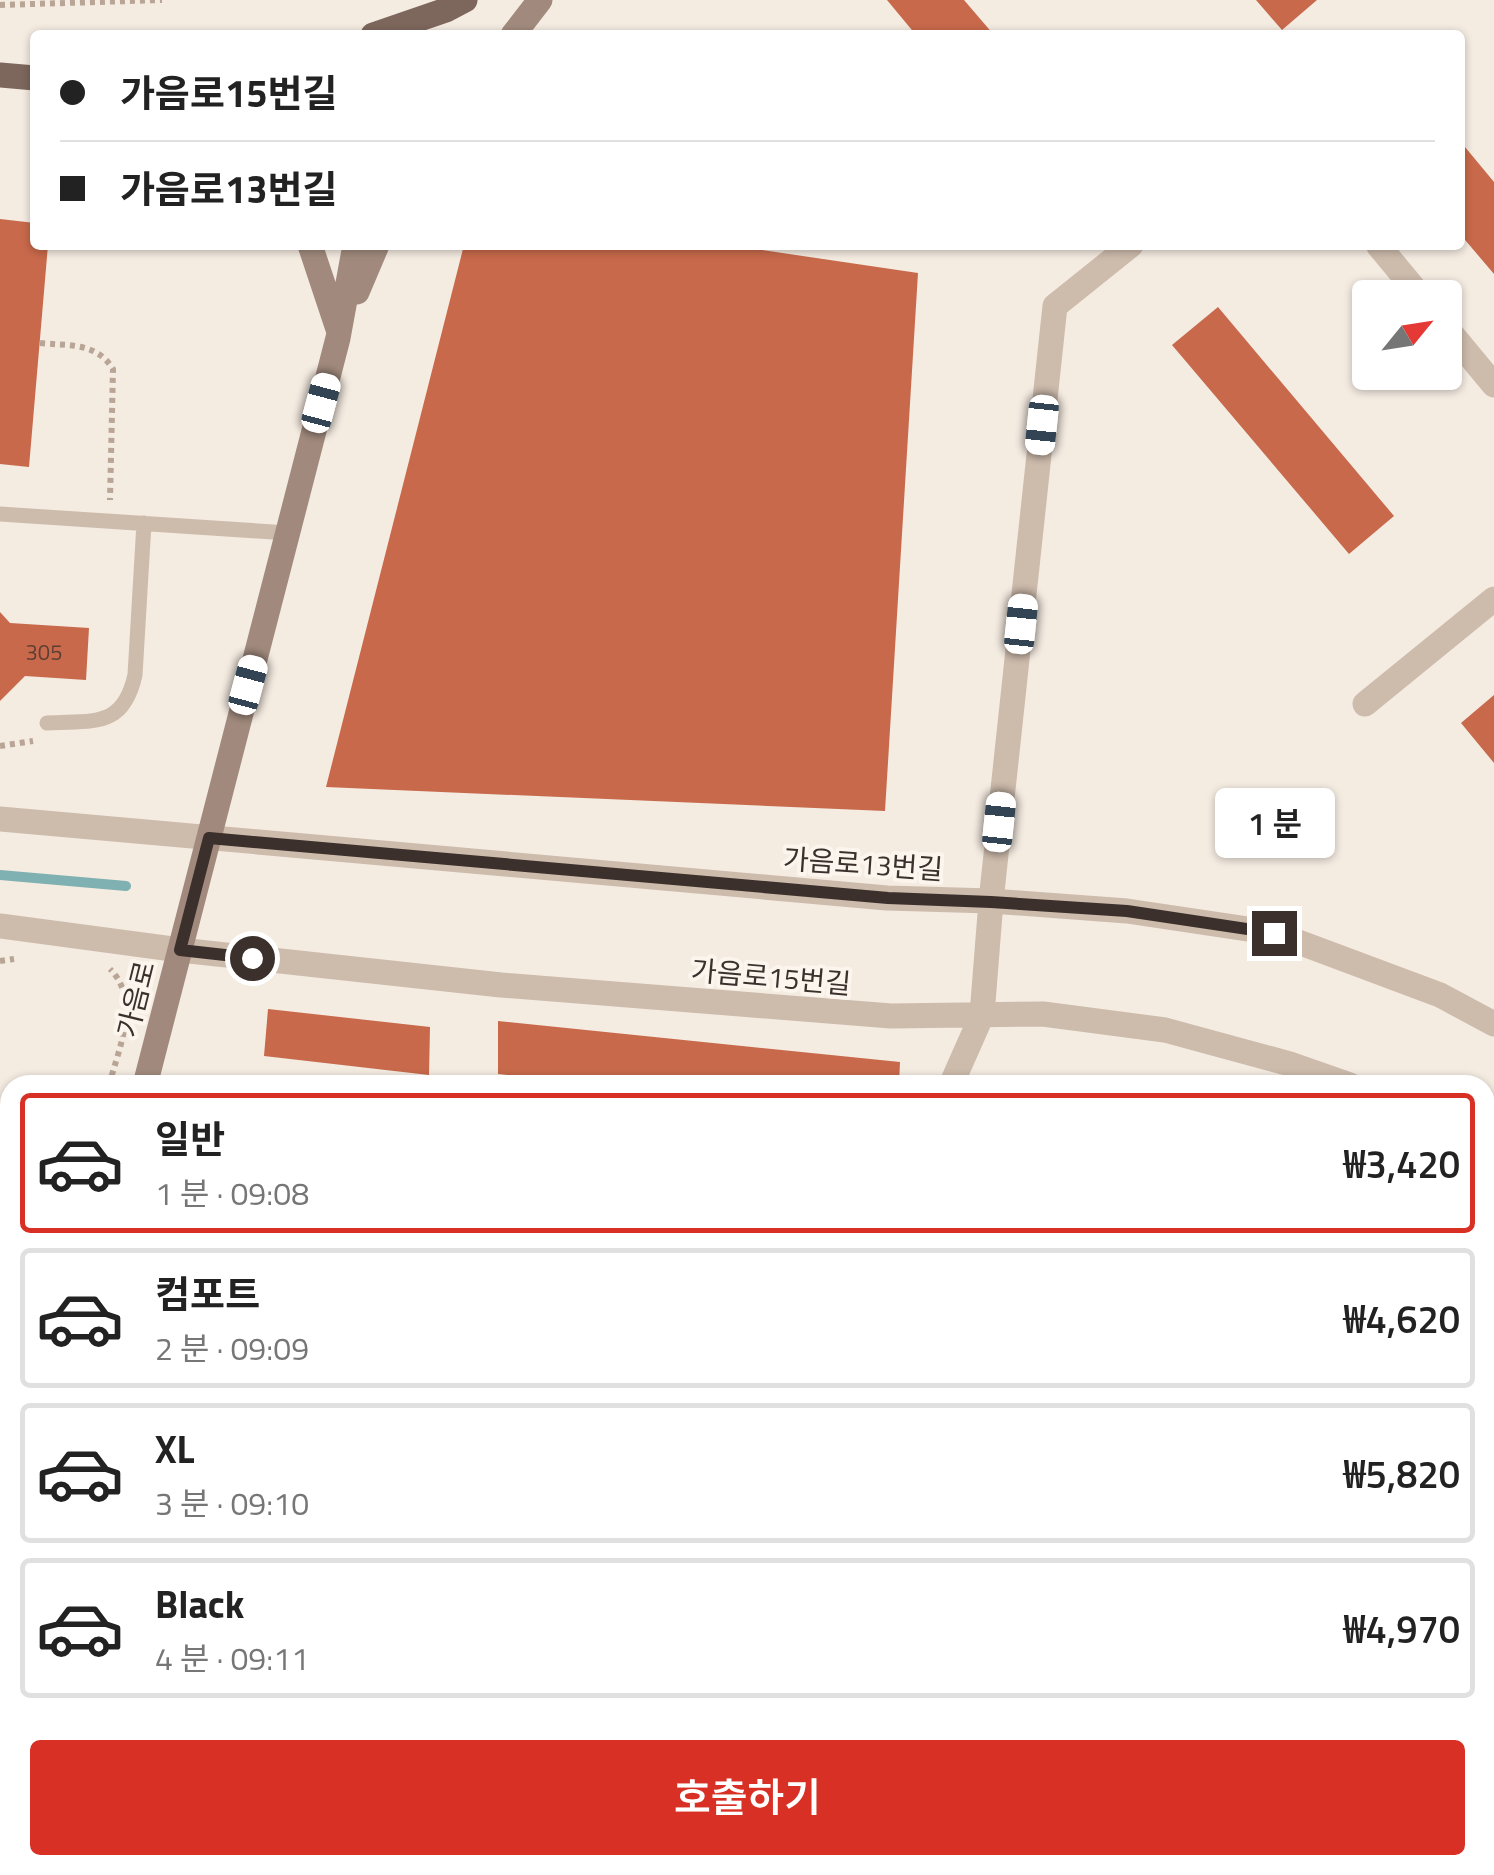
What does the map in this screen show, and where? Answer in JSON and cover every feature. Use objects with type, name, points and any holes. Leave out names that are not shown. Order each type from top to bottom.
[{"type":"main road","points":[[388,30],[465,0]]},
{"type":"main road","points":[[0,74],[30,77]]},
{"type":"street","points":[[517,30],[540,0]]},
{"type":"street","points":[[312,250],[339,334]]},
{"type":"street","points":[[339,334],[354,250]]},
{"type":"street","points":[[339,334],[376,250]]},
{"type":"street","points":[[955,1075],[982,1015],[1055,306],[1125,250]]},
{"type":"street","points":[[1382,250],[1407,280]]},
{"type":"street","name":"가음로","points":[[148,1075],[339,334]]},
{"type":"street","points":[[1462,346],[1494,385]]},
{"type":"street","points":[[1365,704],[1494,599]]},
{"type":"street","name":"가음로13번길","points":[[0,819],[207,845],[888,898],[1127,911],[1274,933],[1440,995],[1494,1024]]},
{"type":"street","name":"가음로15번길","points":[[0,926],[183,939],[501,985],[891,1016],[1043,1014],[1166,1030],[1321,1075]]},
{"type":"lane","points":[[0,514],[288,533]]},
{"type":"lane","points":[[46,723],[100,720],[119,711],[130,696],[135,674],[144,524]]},
{"type":"path","points":[[0,5],[162,0]]},
{"type":"path","points":[[40,343],[94,350],[105,356],[113,369],[110,522]]},
{"type":"path","points":[[0,962],[20,958]]},
{"type":"path","points":[[100,966],[112,969],[122,982],[126,1000],[126,1021],[111,1075]]},
{"type":"building","points":[[887,0],[964,0],[990,30],[912,30]]},
{"type":"building","points":[[1256,0],[1317,0],[1282,30]]},
{"type":"building","points":[[1465,147],[1494,182],[1494,274],[1465,240]]},
{"type":"building","points":[[0,219],[30,222],[30,250],[48,250],[29,467],[0,464]]},
{"type":"building","points":[[463,250],[762,250],[918,273],[885,811],[326,787]]},
{"type":"building","points":[[1218,307],[1394,516],[1349,554],[1172,345]]},
{"type":"building","points":[[0,612],[10,623],[89,628],[86,680],[25,676],[0,701]]},
{"type":"building","points":[[1494,695],[1494,763],[1461,723]]},
{"type":"building","points":[[268,1009],[430,1027],[429,1075],[264,1056]]},
{"type":"building","points":[[498,1021],[900,1062],[899,1075],[498,1074]]},
{"type":"waterway","points":[[0,875],[126,886]]},
{"type":"route","points":[[252,958],[180,950],[209,838],[888,898],[1127,911],[1274,933]]}]
